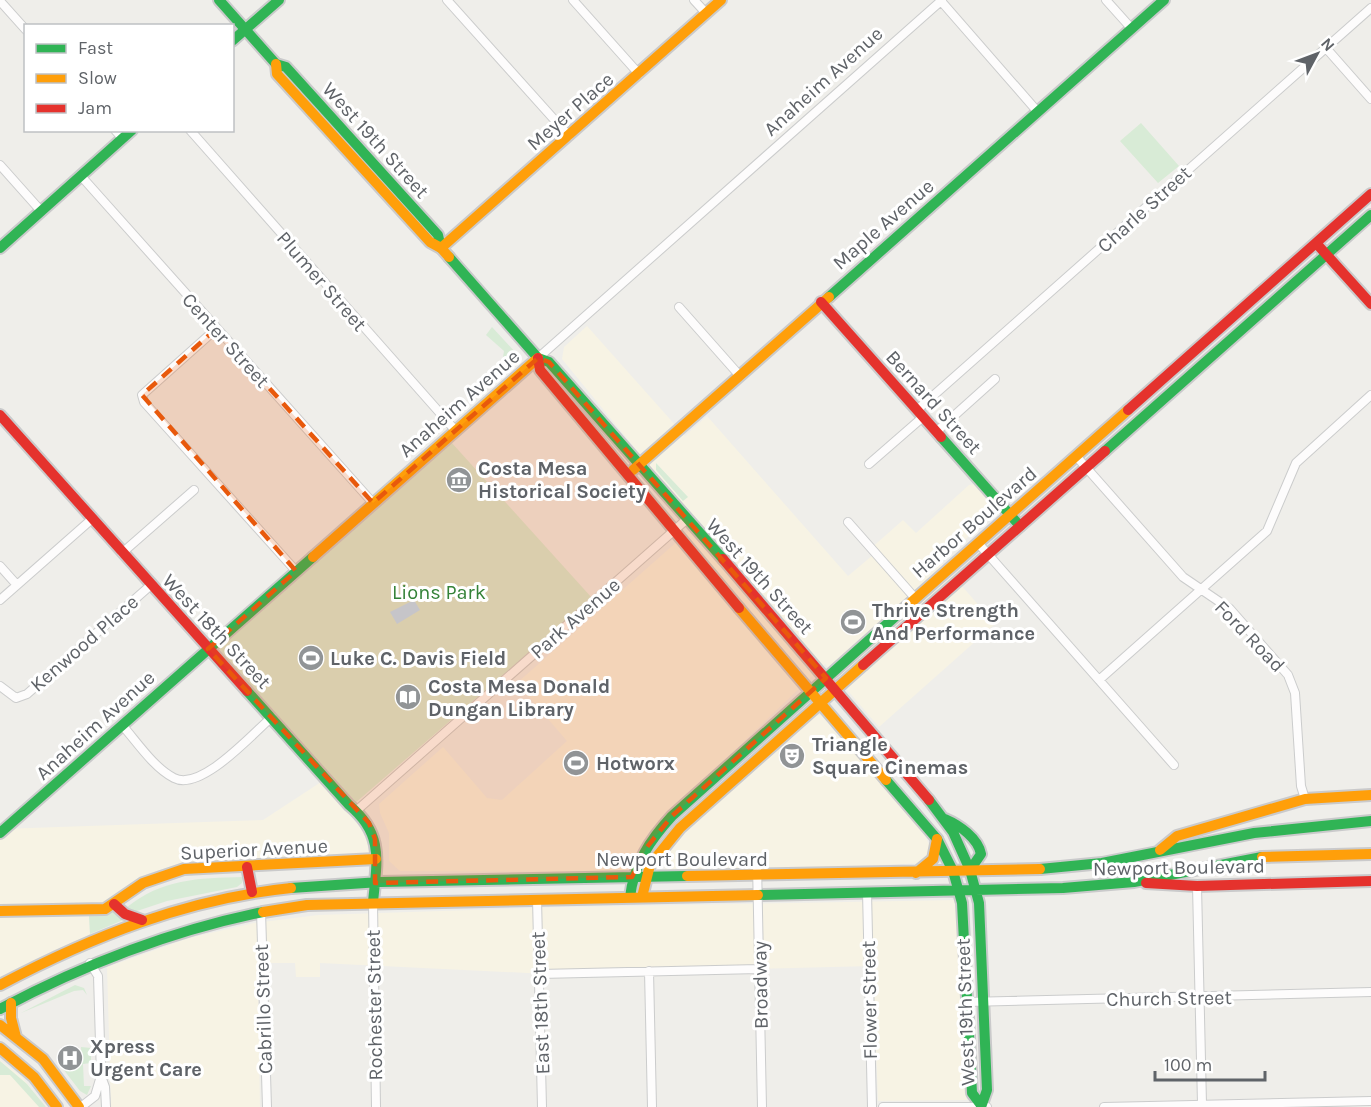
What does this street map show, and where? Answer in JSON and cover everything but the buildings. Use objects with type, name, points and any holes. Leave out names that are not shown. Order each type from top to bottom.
[{"type":"main road","name":"West 19th Street","points":[[219,0],[276,64],[286,67],[438,235],[441,248],[538,358],[549,362],[825,678],[944,819],[970,870],[977,891],[987,1090],[983,1106]]},
{"type":"main road","points":[[234,39],[279,0]]},
{"type":"main road","name":"Meyer Place","points":[[441,248],[721,0]]},
{"type":"main road","name":"Maple Avenue","points":[[626,476],[1164,0]]},
{"type":"main road","points":[[0,248],[81,176],[119,135]]},
{"type":"main road","name":"Harbor Boulevard","points":[[630,897],[632,877],[647,847],[672,816],[1009,514],[1371,195]]},
{"type":"main road","name":"Harbor Boulevard","points":[[642,897],[645,877],[658,853],[680,828],[1371,215]]},
{"type":"main road","points":[[1316,243],[1371,304]]},
{"type":"main road","name":"Bernard Street","points":[[821,302],[1020,526]]},
{"type":"main road","name":"West 19th Street","points":[[538,358],[540,370],[626,476],[937,839],[960,891],[964,918],[972,1093],[983,1106]]},
{"type":"main road","name":"Anaheim Avenue","points":[[1,831],[538,358]]},
{"type":"main road","name":"West 18th Street","points":[[0,415],[150,585],[373,829],[376,859],[373,902]]},
{"type":"main road","name":"Newport Boulevard","points":[[0,986],[86,942],[142,920],[194,904],[252,892],[375,883],[632,877],[757,877],[1058,868],[1159,850],[1178,836],[1305,799],[1371,795]]},
{"type":"main road","points":[[944,819],[960,826],[980,849],[981,854],[970,870]]},
{"type":"main road","points":[[1159,850],[1299,825],[1371,821]]},
{"type":"main road","points":[[916,873],[933,859],[937,839]]},
{"type":"main road","points":[[1134,882],[1263,857],[1371,854]]},
{"type":"main road","name":"Superior Avenue","points":[[0,911],[95,911],[114,904],[143,883],[184,869],[376,859]]},
{"type":"main road","points":[[247,867],[252,892]]},
{"type":"main road","name":"Newport Boulevard","points":[[0,1010],[90,963],[176,931],[261,911],[307,905],[977,891],[1134,882],[1197,886],[1371,881]]},
{"type":"main road","points":[[114,904],[125,914],[142,920]]},
{"type":"main road","points":[[11,1003],[12,1024],[16,1037]]},
{"type":"main road","points":[[0,1025],[54,1071],[80,1107]]},
{"type":"main road","points":[[0,1048],[34,1077],[57,1107]]},
{"type":"street","points":[[447,0],[569,136]]},
{"type":"street","points":[[573,0],[639,74]]},
{"type":"street","points":[[694,0],[706,13]]},
{"type":"street","points":[[1106,0],[1132,29]]},
{"type":"street","points":[[0,1],[24,28]]},
{"type":"street","points":[[941,1],[1037,111]]},
{"type":"street","name":"Anaheim Avenue","points":[[538,358],[941,1]]},
{"type":"street","name":"Charle Street","points":[[869,464],[920,414],[1371,8]]},
{"type":"street","points":[[1326,48],[1371,99]]},
{"type":"street","name":"Plumer Street","points":[[192,132],[455,430]]},
{"type":"street","points":[[0,165],[41,211]]},
{"type":"street","name":"Center Street","points":[[81,176],[373,503]]},
{"type":"street","points":[[679,307],[740,376]]},
{"type":"street","points":[[216,329],[142,395],[144,402],[296,571]]},
{"type":"street","points":[[936,432],[995,379]]},
{"type":"street","points":[[1099,680],[1267,531],[1296,463],[1371,395]]},
{"type":"street","name":"Ford Road","points":[[1076,456],[1183,577],[1230,609],[1294,686],[1300,786],[1305,799]]},
{"type":"street","points":[[122,553],[194,490]]},
{"type":"street","points":[[0,600],[92,519]]},
{"type":"street","name":"Park Avenue","points":[[356,811],[686,520]]},
{"type":"street","points":[[848,522],[915,598]]},
{"type":"street","points":[[978,543],[1174,765]]},
{"type":"street","points":[[0,566],[17,585]]},
{"type":"street","name":"Kenwood Place","points":[[0,686],[15,698],[27,694],[150,585]]},
{"type":"street","points":[[122,725],[165,772],[175,779],[190,781],[208,773],[272,717]]},
{"type":"street","name":"Broadway","points":[[757,864],[762,1107]]},
{"type":"street","points":[[1197,886],[1202,1104]]},
{"type":"street","name":"Flower Street","points":[[867,892],[872,1107]]},
{"type":"street","name":"East 18th Street","points":[[537,899],[542,1107]]},
{"type":"street","name":"Rochester Street","points":[[373,902],[376,1107]]},
{"type":"street","name":"Cabrillo Street","points":[[261,911],[267,1107]]},
{"type":"street","points":[[90,963],[98,976],[101,1076],[105,1087],[106,1107]]},
{"type":"street","points":[[540,974],[759,969]]},
{"type":"street","points":[[649,971],[652,1107]]},
{"type":"street","name":"Church Street","points":[[968,1002],[1371,993]]},
{"type":"street","points":[[80,1107],[95,1096],[101,1076]]},
{"type":"street","points":[[1104,1107],[1371,1101]]},
{"type":"street","points":[[883,1107],[983,1106]]},
{"type":"highlighted area","points":[[216,329],[373,503],[538,358],[549,362],[826,678],[672,816],[647,847],[632,877],[375,883],[375,839],[369,823],[208,649],[296,571],[142,395]]},
{"type":"shaded area","points":[[587,326],[685,436],[707,416],[848,576],[873,555],[869,550],[903,520],[916,533],[969,485],[974,484],[997,510],[941,562],[995,624],[879,727],[825,664],[650,831],[625,872],[400,871],[389,861],[389,833],[380,813],[379,804],[443,747],[487,798],[502,800],[567,741],[517,683],[697,524],[562,359],[564,347]]},
{"type":"shaded area","points":[[820,715],[826,717],[920,824],[931,849],[923,863],[675,875],[667,871],[663,864],[664,856],[671,846],[812,717]]},
{"type":"shaded area","points":[[321,782],[368,836],[370,859],[173,866],[147,874],[89,916],[90,934],[0,981],[0,829],[263,820]]},
{"type":"shaded area","points":[[957,900],[967,1100],[878,1101],[873,966],[547,974],[320,963],[320,977],[296,977],[295,963],[271,963],[258,977],[260,1107],[111,1107],[107,967],[189,938],[254,923],[318,915],[566,907]]},
{"type":"shaded area","points":[[0,1060],[22,1077],[46,1107],[0,1107]]},
{"type":"green space","points":[[1141,123],[1179,166],[1158,183],[1120,141]]},
{"type":"green space","points":[[492,327],[517,354],[516,363],[509,370],[502,363],[504,351],[486,335]]},
{"type":"green space","name":"Lions Park","points":[[451,442],[592,598],[354,804],[219,649]]},
{"type":"green space","points":[[656,463],[688,497],[683,501],[656,470]]},
{"type":"green space","points":[[243,877],[242,883],[237,887],[167,901],[134,912],[126,908],[153,891],[181,882]]},
{"type":"green space","points":[[116,909],[128,918],[90,934],[89,916],[104,915]]},
{"type":"green space","points":[[75,985],[84,988],[87,995],[83,990],[74,991],[21,1013]]},
{"type":"green space","points":[[81,1047],[91,1048],[91,1063],[83,1064],[84,1086],[91,1086],[87,1095],[80,1091],[60,1065],[82,1065]]},
{"type":"green space","points":[[0,1061],[27,1084],[46,1107],[39,1107],[10,1075],[0,1075]]},
{"type":"water","points":[[414,600],[420,610],[397,624],[390,612]]},
{"type":"traffic: fast","points":[[219,0],[276,64],[286,67],[438,235],[441,248]]},
{"type":"traffic: fast","points":[[234,39],[279,0]]},
{"type":"traffic: fast","points":[[829,297],[1164,0]]},
{"type":"traffic: fast","points":[[0,248],[130,132]]},
{"type":"traffic: fast","points":[[1105,451],[1371,215]]},
{"type":"traffic: fast","points":[[449,257],[538,358],[549,362],[723,559]]},
{"type":"traffic: fast","points":[[941,437],[1020,526]]},
{"type":"traffic: fast","points":[[0,833],[313,557]]},
{"type":"traffic: fast","points":[[630,897],[635,874],[644,853],[672,816],[897,615]]},
{"type":"traffic: fast","points":[[247,691],[368,827],[376,849],[373,902]]},
{"type":"traffic: fast","points":[[886,780],[937,839],[953,871],[962,903],[972,1093],[981,1105]]},
{"type":"traffic: fast","points":[[929,800],[953,832],[970,870],[979,903],[987,1090],[981,1107]]},
{"type":"traffic: fast","points":[[945,819],[967,833],[979,848],[981,854],[970,870]]},
{"type":"traffic: fast","points":[[1040,869],[1102,863],[1254,833],[1371,821]]},
{"type":"traffic: fast","points":[[758,895],[1063,888],[1134,882],[1262,857]]},
{"type":"traffic: fast","points":[[291,888],[380,882],[687,876]]},
{"type":"traffic: fast","points":[[0,1009],[64,978],[128,951],[195,929],[263,912]]},
{"type":"traffic: slow","points":[[441,248],[721,0]]},
{"type":"traffic: slow","points":[[276,64],[277,74],[430,242],[441,248],[449,257]]},
{"type":"traffic: slow","points":[[633,470],[829,297]]},
{"type":"traffic: slow","points":[[313,557],[538,358]]},
{"type":"traffic: slow","points":[[897,615],[1128,410]]},
{"type":"traffic: slow","points":[[739,608],[886,780]]},
{"type":"traffic: slow","points":[[642,897],[650,865],[680,828],[863,665]]},
{"type":"traffic: slow","points":[[1160,850],[1177,836],[1305,799],[1371,795]]},
{"type":"traffic: slow","points":[[916,873],[933,859],[937,839]]},
{"type":"traffic: slow","points":[[1262,857],[1371,854]]},
{"type":"traffic: slow","points":[[0,911],[105,909],[143,883],[184,869],[376,859]]},
{"type":"traffic: slow","points":[[687,876],[1040,869]]},
{"type":"traffic: slow","points":[[0,985],[70,951],[141,922],[214,901],[291,888]]},
{"type":"traffic: slow","points":[[263,912],[307,905],[758,895]]},
{"type":"traffic: slow","points":[[11,1003],[11,1018],[16,1037]]},
{"type":"traffic: slow","points":[[0,1025],[43,1059],[79,1107]]},
{"type":"traffic: slow","points":[[0,1048],[34,1077],[57,1107]]},
{"type":"traffic: jam","points":[[1128,410],[1371,194]]},
{"type":"traffic: jam","points":[[1316,243],[1371,304]]},
{"type":"traffic: jam","points":[[821,302],[941,437]]},
{"type":"traffic: jam","points":[[538,358],[540,370],[739,608]]},
{"type":"traffic: jam","points":[[0,415],[247,691]]},
{"type":"traffic: jam","points":[[863,665],[1105,451]]},
{"type":"traffic: jam","points":[[723,559],[929,800]]},
{"type":"traffic: jam","points":[[247,867],[252,892]]},
{"type":"traffic: jam","points":[[1146,883],[1197,886],[1371,881]]},
{"type":"traffic: jam","points":[[114,904],[125,914],[142,920]]},
{"type":"place","name":"Costa Mesa Historical Society","points":[[459,480]]},
{"type":"place","name":"Thrive Strength And Performance","points":[[853,622]]},
{"type":"place","name":"Luke C. Davis Field","points":[[311,658]]},
{"type":"place","name":"Costa Mesa Donald Dungan Library","points":[[408,697]]},
{"type":"place","name":"Triangle Square Cinemas","points":[[792,756]]},
{"type":"place","name":"Hotworx","points":[[576,763]]},
{"type":"place","name":"Xpress Urgent Care","points":[[70,1058]]}]
